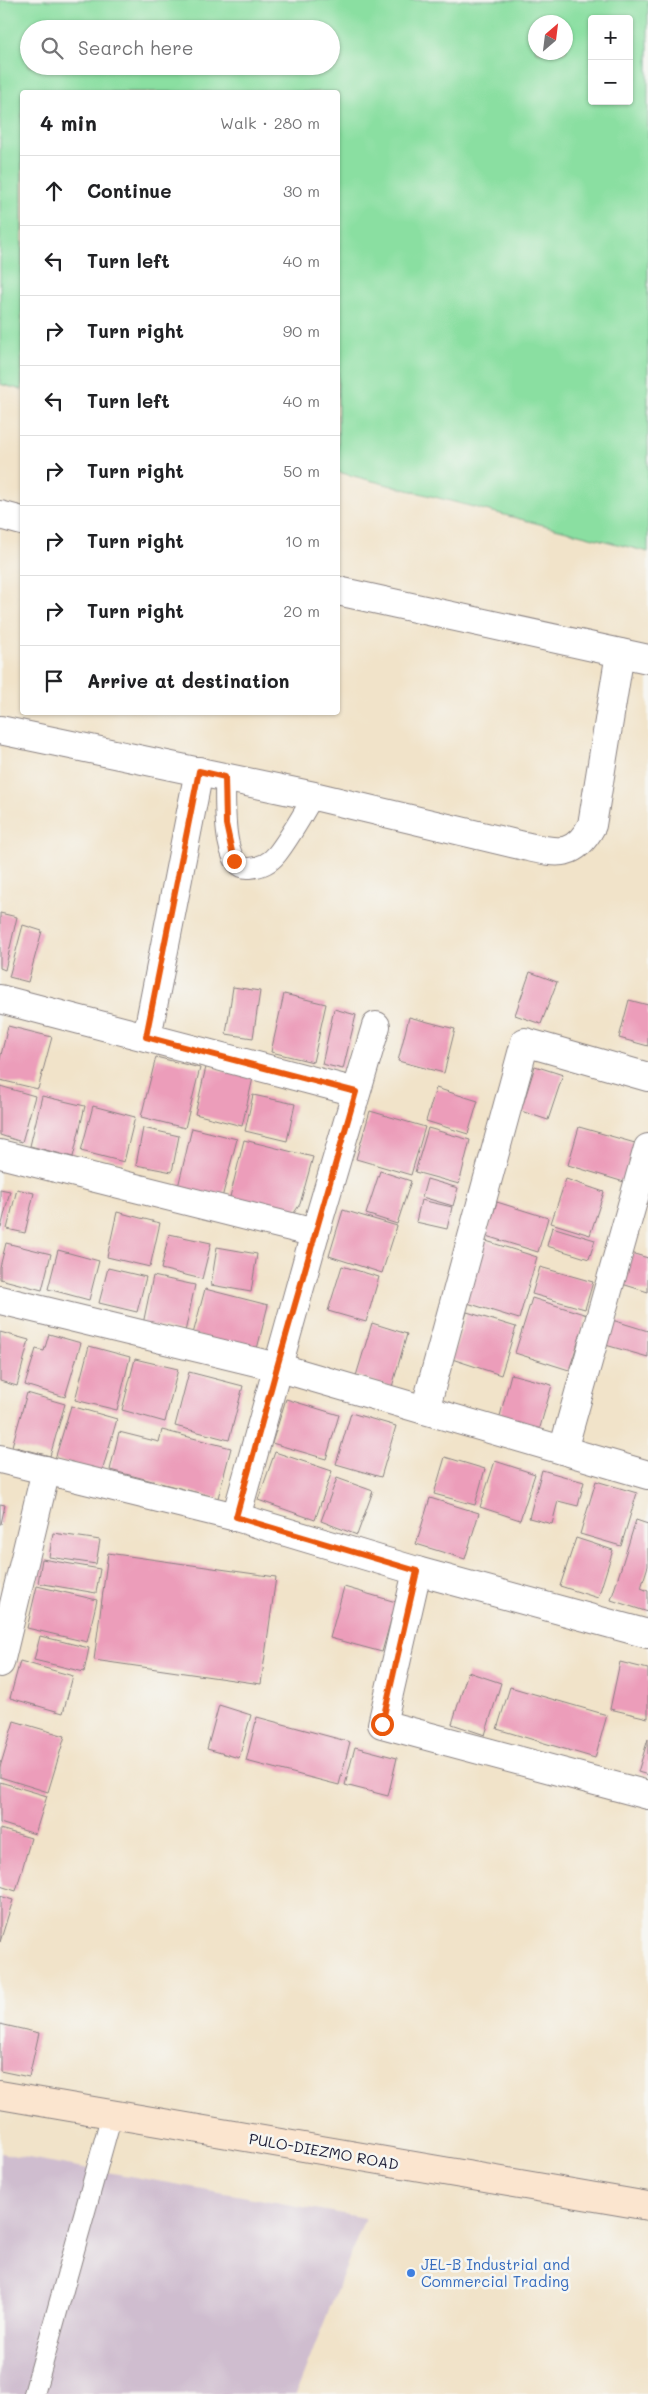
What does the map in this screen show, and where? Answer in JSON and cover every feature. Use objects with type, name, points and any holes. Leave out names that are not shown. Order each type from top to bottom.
[{"type":"main road","name":"PULO-DIEZMO ROAD","points":[[0,2095],[648,2206]]},
{"type":"street","points":[[0,515],[20,520]]},
{"type":"street","points":[[340,591],[648,659]]},
{"type":"street","points":[[0,730],[314,796],[551,852],[573,850],[582,842],[592,825],[620,653]]},
{"type":"street","points":[[146,1037],[212,774]]},
{"type":"street","points":[[0,999],[356,1092]]},
{"type":"street","points":[[236,1517],[315,1233],[376,1026]]},
{"type":"street","points":[[425,1410],[525,1042],[648,1077]]},
{"type":"street","points":[[563,1450],[648,1148]]},
{"type":"street","points":[[0,1154],[315,1233]]},
{"type":"street","points":[[0,1300],[277,1367],[648,1475]]},
{"type":"street","points":[[0,1459],[236,1517],[417,1571],[648,1634]]},
{"type":"street","points":[[2,1648],[46,1470]]},
{"type":"street","points":[[417,1571],[382,1724],[648,1795]]},
{"type":"lane","points":[[212,774],[226,824],[230,853],[234,861],[244,868],[258,867],[266,864],[276,854],[314,796]]},
{"type":"lane","points":[[34,2394],[112,2114]]},
{"type":"shaded area","points":[[0,2153],[365,2218],[296,2394],[0,2394]]},
{"type":"green space","points":[[0,0],[648,0],[648,552],[340,473],[340,90],[20,90],[20,389],[0,384]]},
{"type":"building","points":[[0,913],[17,917],[5,970],[0,968]]},
{"type":"building","points":[[23,925],[42,931],[28,982],[9,977]]},
{"type":"building","points":[[530,972],[557,982],[541,1024],[515,1015]]},
{"type":"building","points":[[233,987],[260,991],[253,1038],[226,1034]]},
{"type":"building","points":[[284,994],[326,1004],[313,1062],[271,1052]]},
{"type":"building","points":[[629,1000],[648,1005],[648,1046],[619,1038]]},
{"type":"building","points":[[334,1009],[356,1015],[343,1069],[322,1064]]},
{"type":"building","points":[[409,1017],[455,1029],[444,1073],[398,1061]]},
{"type":"building","points":[[8,1026],[52,1037],[38,1089],[0,1080],[0,1059]]},
{"type":"building","points":[[156,1057],[200,1068],[185,1128],[141,1117]]},
{"type":"building","points":[[535,1066],[563,1075],[548,1120],[521,1111]]},
{"type":"building","points":[[206,1067],[253,1078],[242,1126],[195,1114]]},
{"type":"building","points":[[0,1086],[35,1096],[22,1142],[0,1135]]},
{"type":"building","points":[[436,1088],[478,1101],[468,1134],[426,1121]]},
{"type":"building","points":[[253,1095],[295,1104],[287,1141],[245,1131]]},
{"type":"building","points":[[42,1096],[85,1106],[73,1157],[30,1146]]},
{"type":"building","points":[[93,1106],[135,1117],[124,1162],[81,1151]]},
{"type":"building","points":[[370,1111],[425,1127],[411,1175],[356,1159]]},
{"type":"building","points":[[579,1127],[635,1143],[624,1182],[568,1165]]},
{"type":"building","points":[[143,1128],[179,1136],[172,1172],[136,1165]]},
{"type":"building","points":[[192,1128],[237,1139],[222,1198],[178,1187]]},
{"type":"building","points":[[428,1128],[470,1140],[459,1184],[415,1172]]},
{"type":"building","points":[[244,1140],[313,1157],[300,1204],[294,1213],[284,1214],[229,1201]]},
{"type":"building","points":[[380,1171],[411,1181],[397,1224],[366,1214]]},
{"type":"building","points":[[427,1179],[458,1188],[453,1206],[422,1197]]},
{"type":"building","points":[[566,1179],[604,1192],[590,1235],[551,1223]]},
{"type":"building","points":[[0,1189],[10,1191],[1,1228],[0,1228]]},
{"type":"building","points":[[17,1189],[34,1193],[25,1233],[7,1229]]},
{"type":"building","points":[[421,1200],[452,1207],[447,1229],[416,1222]]},
{"type":"building","points":[[497,1202],[548,1218],[538,1252],[486,1236]]},
{"type":"building","points":[[343,1210],[397,1226],[382,1273],[329,1256]]},
{"type":"building","points":[[117,1212],[160,1223],[150,1267],[107,1257]]},
{"type":"building","points":[[552,1227],[595,1240],[589,1259],[547,1246]]},
{"type":"building","points":[[169,1234],[211,1243],[202,1279],[161,1269]]},
{"type":"building","points":[[483,1240],[537,1257],[519,1319],[464,1302]]},
{"type":"building","points":[[6,1243],[51,1254],[42,1290],[0,1279],[0,1267]]},
{"type":"building","points":[[217,1247],[257,1254],[251,1292],[211,1285]]},
{"type":"building","points":[[58,1250],[99,1261],[89,1300],[48,1289]]},
{"type":"building","points":[[631,1253],[648,1258],[648,1292],[622,1284]]},
{"type":"building","points":[[342,1266],[379,1277],[366,1322],[328,1311]]},
{"type":"building","points":[[540,1267],[593,1282],[585,1309],[532,1294]]},
{"type":"building","points":[[108,1268],[146,1277],[137,1312],[99,1303]]},
{"type":"building","points":[[153,1276],[195,1285],[185,1332],[143,1324]]},
{"type":"building","points":[[205,1289],[268,1305],[256,1353],[193,1334]]},
{"type":"building","points":[[532,1298],[587,1315],[569,1370],[515,1353]]},
{"type":"building","points":[[467,1312],[516,1327],[501,1375],[452,1359]]},
{"type":"building","points":[[609,1319],[648,1331],[648,1357],[602,1344]]},
{"type":"building","points":[[372,1323],[407,1334],[392,1387],[356,1376]]},
{"type":"building","points":[[0,1332],[29,1340],[17,1386],[0,1381]]},
{"type":"building","points":[[49,1334],[81,1343],[65,1397],[25,1385],[36,1349],[44,1351]]},
{"type":"building","points":[[89,1346],[130,1357],[117,1410],[75,1400]]},
{"type":"building","points":[[135,1359],[178,1369],[165,1422],[122,1410]]},
{"type":"building","points":[[189,1372],[243,1386],[229,1440],[175,1426]]},
{"type":"building","points":[[511,1374],[552,1385],[539,1431],[499,1420]]},
{"type":"building","points":[[27,1393],[65,1404],[50,1456],[12,1446]]},
{"type":"building","points":[[286,1399],[339,1415],[326,1459],[272,1443]]},
{"type":"building","points":[[71,1406],[117,1419],[102,1472],[55,1459]]},
{"type":"building","points":[[351,1413],[396,1426],[381,1477],[336,1464]]},
{"type":"building","points":[[162,1430],[231,1448],[218,1498],[110,1470],[119,1432],[159,1442]]},
{"type":"building","points":[[275,1452],[332,1471],[315,1520],[258,1500]]},
{"type":"building","points":[[445,1457],[485,1469],[475,1505],[434,1494]]},
{"type":"building","points":[[495,1461],[535,1474],[520,1520],[480,1507]]},
{"type":"building","points":[[542,1470],[584,1482],[578,1506],[558,1501],[552,1524],[529,1518]]},
{"type":"building","points":[[337,1478],[373,1491],[357,1535],[321,1521]]},
{"type":"building","points":[[596,1481],[637,1493],[621,1546],[580,1534]]},
{"type":"building","points":[[430,1498],[479,1513],[465,1559],[416,1544]]},
{"type":"building","points":[[0,1504],[5,1505],[1,1524],[0,1524]]},
{"type":"building","points":[[636,1520],[648,1524],[648,1566],[641,1588],[648,1591],[648,1612],[611,1600]]},
{"type":"building","points":[[53,1533],[100,1540],[96,1564],[49,1557]]},
{"type":"building","points":[[576,1538],[613,1550],[598,1598],[560,1586]]},
{"type":"building","points":[[108,1553],[276,1577],[261,1684],[94,1660]]},
{"type":"building","points":[[42,1559],[100,1569],[96,1593],[38,1583]]},
{"type":"building","points":[[37,1586],[97,1600],[87,1642],[27,1628]]},
{"type":"building","points":[[344,1587],[396,1602],[382,1652],[330,1638]]},
{"type":"building","points":[[40,1636],[89,1648],[84,1672],[34,1660]]},
{"type":"building","points":[[20,1661],[73,1676],[63,1713],[10,1698]]},
{"type":"building","points":[[620,1662],[648,1669],[648,1718],[610,1709]]},
{"type":"building","points":[[468,1672],[501,1683],[485,1735],[452,1724]]},
{"type":"building","points":[[510,1687],[607,1715],[595,1758],[497,1729]]},
{"type":"building","points":[[219,1705],[251,1715],[239,1758],[207,1749]]},
{"type":"building","points":[[257,1717],[350,1742],[339,1785],[246,1761]]},
{"type":"building","points":[[14,1721],[65,1736],[48,1792],[0,1777],[0,1767]]},
{"type":"building","points":[[648,1739],[648,1775],[638,1772]]},
{"type":"building","points":[[355,1747],[397,1758],[388,1796],[345,1785]]},
{"type":"building","points":[[0,1782],[47,1796],[35,1834],[0,1823]]},
{"type":"building","points":[[0,1829],[31,1838],[16,1891],[0,1886]]},
{"type":"building","points":[[0,1896],[13,1900],[0,1942]]},
{"type":"building","points":[[0,2024],[39,2033],[29,2077],[0,2071]]},
{"type":"place","name":"JEL-B Industrial and Commercial Trading","points":[[411,2273]]},
{"type":"route","points":[[234,861],[230,853],[226,824],[225,777],[199,771],[146,1037],[356,1092],[236,1517],[417,1571],[382,1724]]}]
